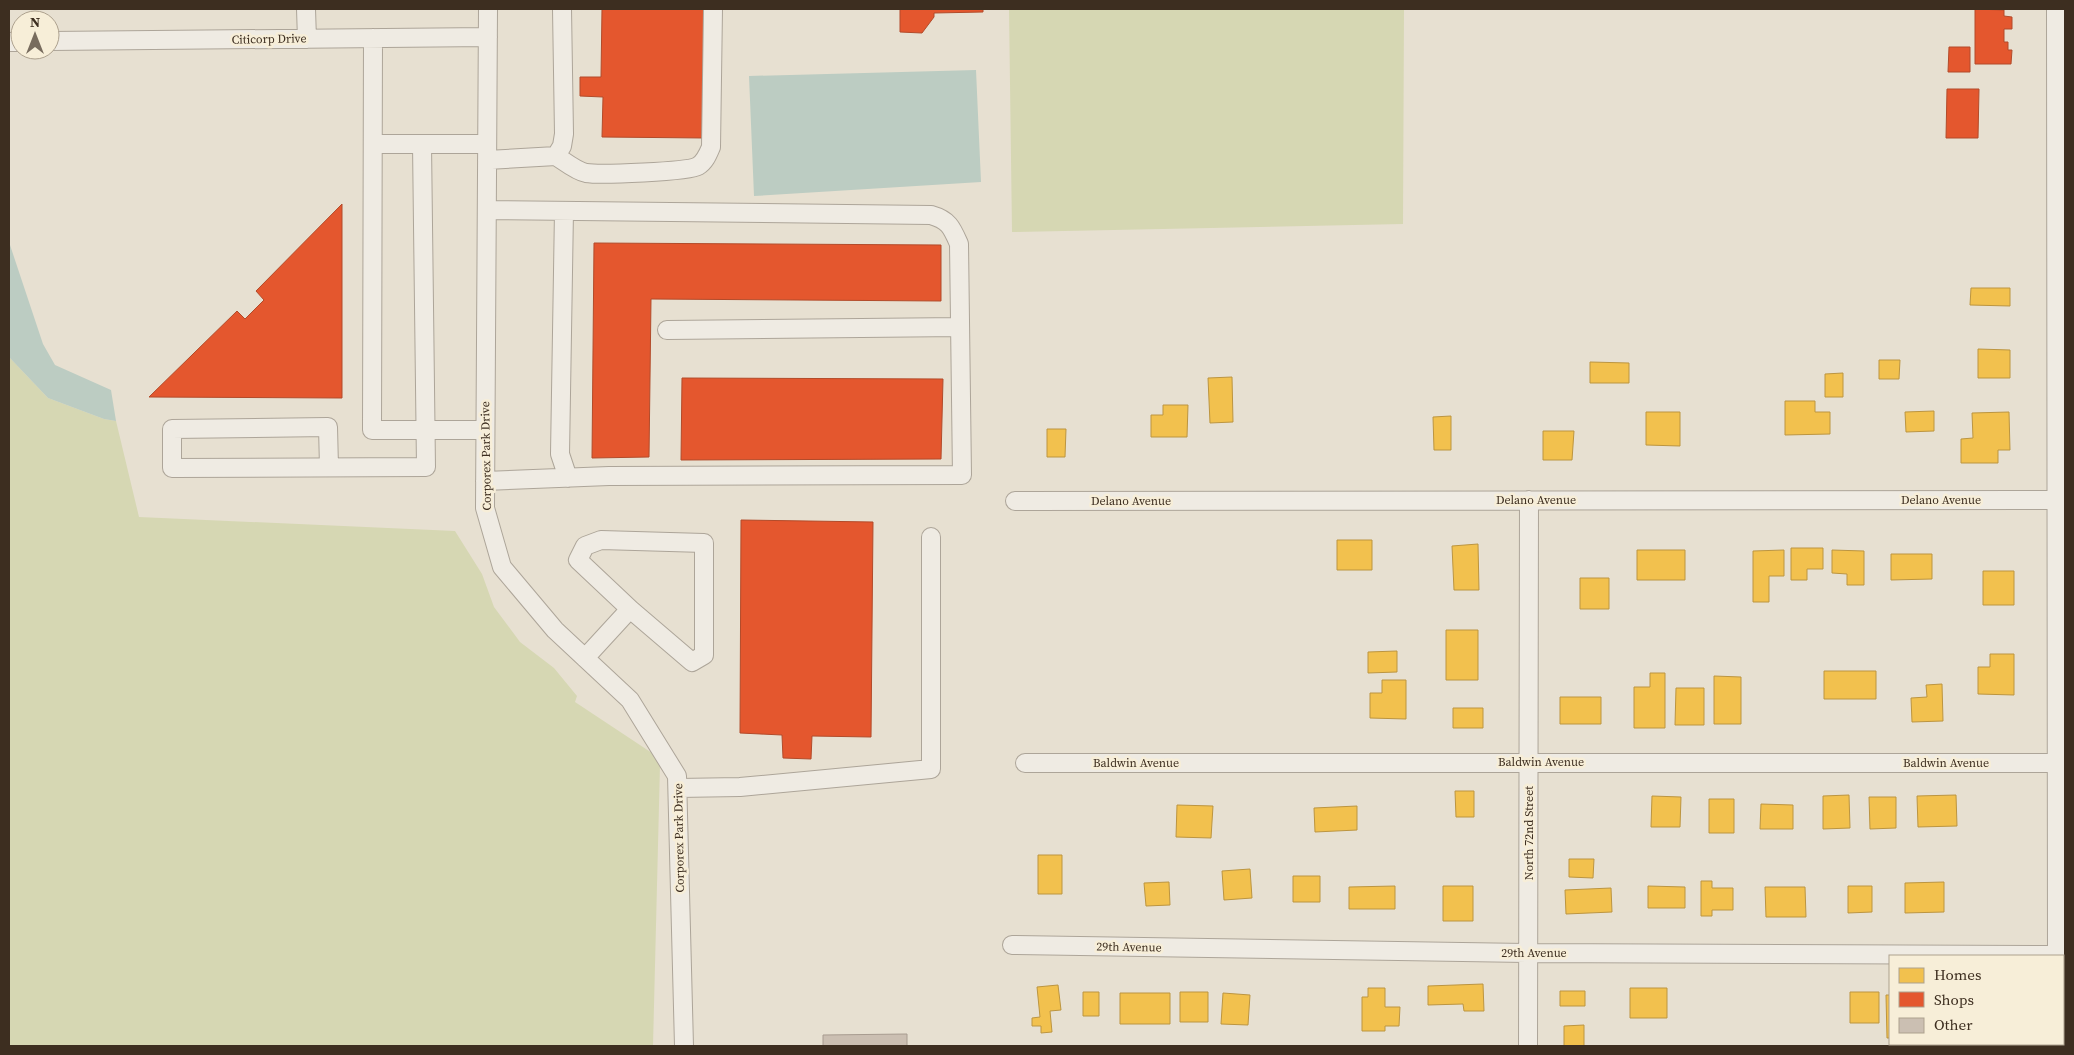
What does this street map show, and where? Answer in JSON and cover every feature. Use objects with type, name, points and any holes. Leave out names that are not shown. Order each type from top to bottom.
[{"type":"street","points":[[306,9],[307,39]]},
{"type":"street","name":"Corporex Park Drive","points":[[488,9],[485,508],[502,568],[554,630],[630,700],[677,776],[684,1046]]},
{"type":"street","points":[[556,156],[562,146],[564,134],[562,9]]},
{"type":"street","points":[[373,144],[422,144],[487,152],[556,156],[585,173],[662,171],[690,169],[699,166],[708,156],[710,147],[713,9]]},
{"type":"street","points":[[2056,9],[2061,27],[2061,465],[2057,763],[2059,953]]},
{"type":"street","name":"Citicorp Drive","points":[[60,41],[488,37]]},
{"type":"street","points":[[373,38],[372,430],[485,430]]},
{"type":"street","points":[[329,467],[328,426],[172,428],[172,468],[426,467],[422,144]]},
{"type":"street","points":[[485,481],[609,476],[962,475],[959,244],[952,228],[943,219],[931,215],[487,210]]},
{"type":"street","points":[[564,211],[560,454],[568,478]]},
{"type":"street","points":[[667,330],[960,327]]},
{"type":"street","name":"Delano Avenue","points":[[1015,501],[1529,500],[2060,508]]},
{"type":"street","name":"North 72nd Street","points":[[1528,1046],[1529,500]]},
{"type":"street","points":[[678,788],[740,788],[931,769],[931,537]]},
{"type":"street","points":[[601,540],[704,543],[704,655],[692,662],[630,609],[578,560],[585,546],[601,540]]},
{"type":"street","points":[[585,658],[630,609]]},
{"type":"street","name":"Baldwin Avenue","points":[[1024,763],[2057,763]]},
{"type":"street","name":"29th Avenue","points":[[1012,945],[1529,953],[2059,953]]},
{"type":"green space","points":[[1009,9],[1404,9],[1403,224],[1012,232]]},
{"type":"green space","points":[[9,357],[48,398],[104,419],[116,421],[139,517],[455,531],[482,574],[494,607],[520,642],[554,668],[577,696],[575,702],[652,753],[660,765],[653,1046],[9,1046]]},
{"type":"shaded area","points":[[976,70],[981,182],[754,196],[749,76]]},
{"type":"shaded area","points":[[9,242],[43,344],[55,365],[111,390],[116,421],[104,419],[48,398],[9,357]]},
{"type":"building: Homes","points":[[1971,288],[2010,288],[2010,306],[1970,305]]},
{"type":"building: Homes","points":[[1978,349],[2010,350],[2010,378],[1978,378]]},
{"type":"building: Homes","points":[[1879,360],[1900,360],[1899,379],[1879,379]]},
{"type":"building: Homes","points":[[1590,362],[1629,363],[1629,383],[1590,383]]},
{"type":"building: Homes","points":[[1843,373],[1843,397],[1825,397],[1825,374]]},
{"type":"building: Homes","points":[[1232,377],[1233,422],[1210,423],[1208,378]]},
{"type":"building: Homes","points":[[1785,401],[1815,401],[1815,412],[1830,412],[1830,434],[1785,435]]},
{"type":"building: Homes","points":[[1163,405],[1188,405],[1187,437],[1151,437],[1151,415],[1163,415]]},
{"type":"building: Homes","points":[[1934,411],[1934,431],[1906,432],[1905,412]]},
{"type":"building: Homes","points":[[1646,412],[1680,412],[1680,446],[1646,445]]},
{"type":"building: Homes","points":[[2009,412],[2010,450],[1998,450],[1998,463],[1961,463],[1961,439],[1973,438],[1972,413]]},
{"type":"building: Homes","points":[[1451,416],[1451,450],[1434,450],[1433,417]]},
{"type":"building: Homes","points":[[1047,429],[1066,429],[1065,457],[1047,457]]},
{"type":"building: Homes","points":[[1543,431],[1574,431],[1572,460],[1543,460]]},
{"type":"building: Homes","points":[[1337,540],[1372,540],[1372,570],[1337,570]]},
{"type":"building: Homes","points":[[1478,544],[1479,590],[1454,590],[1452,546]]},
{"type":"building: Homes","points":[[1791,548],[1823,548],[1823,569],[1807,569],[1807,580],[1791,580]]},
{"type":"building: Homes","points":[[1637,550],[1685,550],[1685,580],[1637,580]]},
{"type":"building: Homes","points":[[1784,550],[1784,576],[1769,576],[1769,602],[1753,602],[1753,551]]},
{"type":"building: Homes","points":[[1832,550],[1864,551],[1864,585],[1847,585],[1847,574],[1832,573]]},
{"type":"building: Homes","points":[[1891,554],[1932,554],[1932,579],[1891,580]]},
{"type":"building: Homes","points":[[1983,571],[2014,571],[2014,605],[1983,605]]},
{"type":"building: Homes","points":[[1580,578],[1609,578],[1609,609],[1580,609]]},
{"type":"building: Homes","points":[[1446,630],[1478,630],[1478,680],[1446,680]]},
{"type":"building: Homes","points":[[1397,651],[1397,672],[1368,673],[1368,652]]},
{"type":"building: Homes","points":[[1990,654],[2014,654],[2014,695],[1978,694],[1978,667],[1990,667]]},
{"type":"building: Homes","points":[[1824,671],[1876,671],[1876,699],[1824,699]]},
{"type":"building: Homes","points":[[1650,673],[1665,673],[1665,728],[1634,728],[1634,687],[1650,687]]},
{"type":"building: Homes","points":[[1714,676],[1741,677],[1741,724],[1714,724]]},
{"type":"building: Homes","points":[[1382,680],[1406,680],[1406,719],[1370,718],[1370,693],[1382,693]]},
{"type":"building: Homes","points":[[1942,684],[1943,721],[1912,722],[1911,698],[1927,697],[1926,685]]},
{"type":"building: Homes","points":[[1676,688],[1704,688],[1704,725],[1675,725]]},
{"type":"building: Homes","points":[[1560,697],[1601,697],[1601,724],[1560,724]]},
{"type":"building: Homes","points":[[1453,708],[1483,708],[1483,728],[1453,728]]},
{"type":"building: Homes","points":[[1455,791],[1474,791],[1474,817],[1456,817]]},
{"type":"building: Homes","points":[[1849,795],[1850,828],[1823,829],[1823,796]]},
{"type":"building: Homes","points":[[1956,795],[1957,826],[1918,827],[1917,796]]},
{"type":"building: Homes","points":[[1652,796],[1681,797],[1680,827],[1651,827]]},
{"type":"building: Homes","points":[[1869,797],[1896,797],[1896,828],[1870,829]]},
{"type":"building: Homes","points":[[1709,799],[1734,799],[1734,833],[1709,833]]},
{"type":"building: Homes","points":[[1761,804],[1793,805],[1793,829],[1760,829]]},
{"type":"building: Homes","points":[[1177,805],[1213,806],[1211,838],[1176,837]]},
{"type":"building: Homes","points":[[1357,806],[1357,830],[1315,832],[1314,808]]},
{"type":"building: Homes","points":[[1038,855],[1062,855],[1062,894],[1038,894]]},
{"type":"building: Homes","points":[[1569,859],[1594,859],[1593,878],[1569,877]]},
{"type":"building: Homes","points":[[1250,869],[1252,898],[1224,900],[1222,871]]},
{"type":"building: Homes","points":[[1293,876],[1320,876],[1320,902],[1293,902]]},
{"type":"building: Homes","points":[[1701,881],[1712,881],[1712,888],[1733,888],[1733,910],[1712,910],[1712,916],[1701,916]]},
{"type":"building: Homes","points":[[1169,882],[1170,905],[1146,906],[1144,883]]},
{"type":"building: Homes","points":[[1944,882],[1944,912],[1905,913],[1905,883]]},
{"type":"building: Homes","points":[[1395,886],[1395,909],[1349,909],[1349,887]]},
{"type":"building: Homes","points":[[1443,886],[1473,886],[1473,921],[1443,921]]},
{"type":"building: Homes","points":[[1648,886],[1685,887],[1685,908],[1648,908]]},
{"type":"building: Homes","points":[[1848,886],[1872,886],[1872,912],[1848,913]]},
{"type":"building: Homes","points":[[1765,887],[1805,887],[1806,917],[1766,917]]},
{"type":"building: Homes","points":[[1611,888],[1612,912],[1566,914],[1565,890]]},
{"type":"building: Homes","points":[[1483,984],[1484,1011],[1464,1011],[1463,1004],[1428,1005],[1428,986]]},
{"type":"building: Homes","points":[[1058,985],[1061,1010],[1050,1011],[1052,1032],[1041,1033],[1041,1026],[1032,1026],[1032,1018],[1040,1017],[1037,987]]},
{"type":"building: Homes","points":[[1368,988],[1385,988],[1385,1007],[1400,1007],[1399,1026],[1385,1026],[1385,1031],[1362,1031],[1362,997],[1368,997]]},
{"type":"building: Homes","points":[[1630,988],[1667,988],[1667,1018],[1630,1018]]},
{"type":"building: Homes","points":[[1560,991],[1585,991],[1585,1006],[1560,1006]]},
{"type":"building: Homes","points":[[1083,992],[1099,992],[1099,1016],[1083,1016]]},
{"type":"building: Homes","points":[[1180,992],[1208,992],[1208,1022],[1180,1022]]},
{"type":"building: Homes","points":[[1850,992],[1879,992],[1879,1023],[1850,1023]]},
{"type":"building: Homes","points":[[1120,993],[1170,993],[1170,1024],[1120,1024]]},
{"type":"building: Homes","points":[[1223,993],[1250,995],[1248,1025],[1221,1024]]},
{"type":"building: Homes","points":[[1886,995],[1889,995],[1889,1038],[1887,1038]]},
{"type":"building: Homes","points":[[1584,1025],[1584,1046],[1564,1046],[1564,1026]]},
{"type":"building: Shops","points":[[602,9],[706,9],[704,138],[602,137],[603,97],[580,96],[580,77],[601,77]]},
{"type":"building: Shops","points":[[900,9],[983,9],[983,12],[934,13],[934,17],[922,33],[900,32]]},
{"type":"building: Shops","points":[[1975,9],[2004,10],[2004,16],[2012,17],[2012,29],[2004,29],[2004,42],[2008,42],[2008,50],[2012,50],[2011,64],[1975,64]]},
{"type":"building: Shops","points":[[1949,47],[1970,47],[1970,72],[1948,72]]},
{"type":"building: Shops","points":[[1947,89],[1979,89],[1978,138],[1946,138]]},
{"type":"building: Shops","points":[[342,204],[342,398],[149,397],[237,311],[245,319],[264,300],[256,291]]},
{"type":"building: Shops","points":[[594,243],[941,245],[941,301],[651,299],[649,457],[592,458]]},
{"type":"building: Shops","points":[[682,378],[943,379],[941,459],[681,460]]},
{"type":"building: Shops","points":[[741,520],[873,522],[871,737],[812,736],[811,759],[783,758],[782,735],[740,733]]},
{"type":"building: Other","points":[[907,1034],[907,1046],[823,1046],[823,1035]]}]
